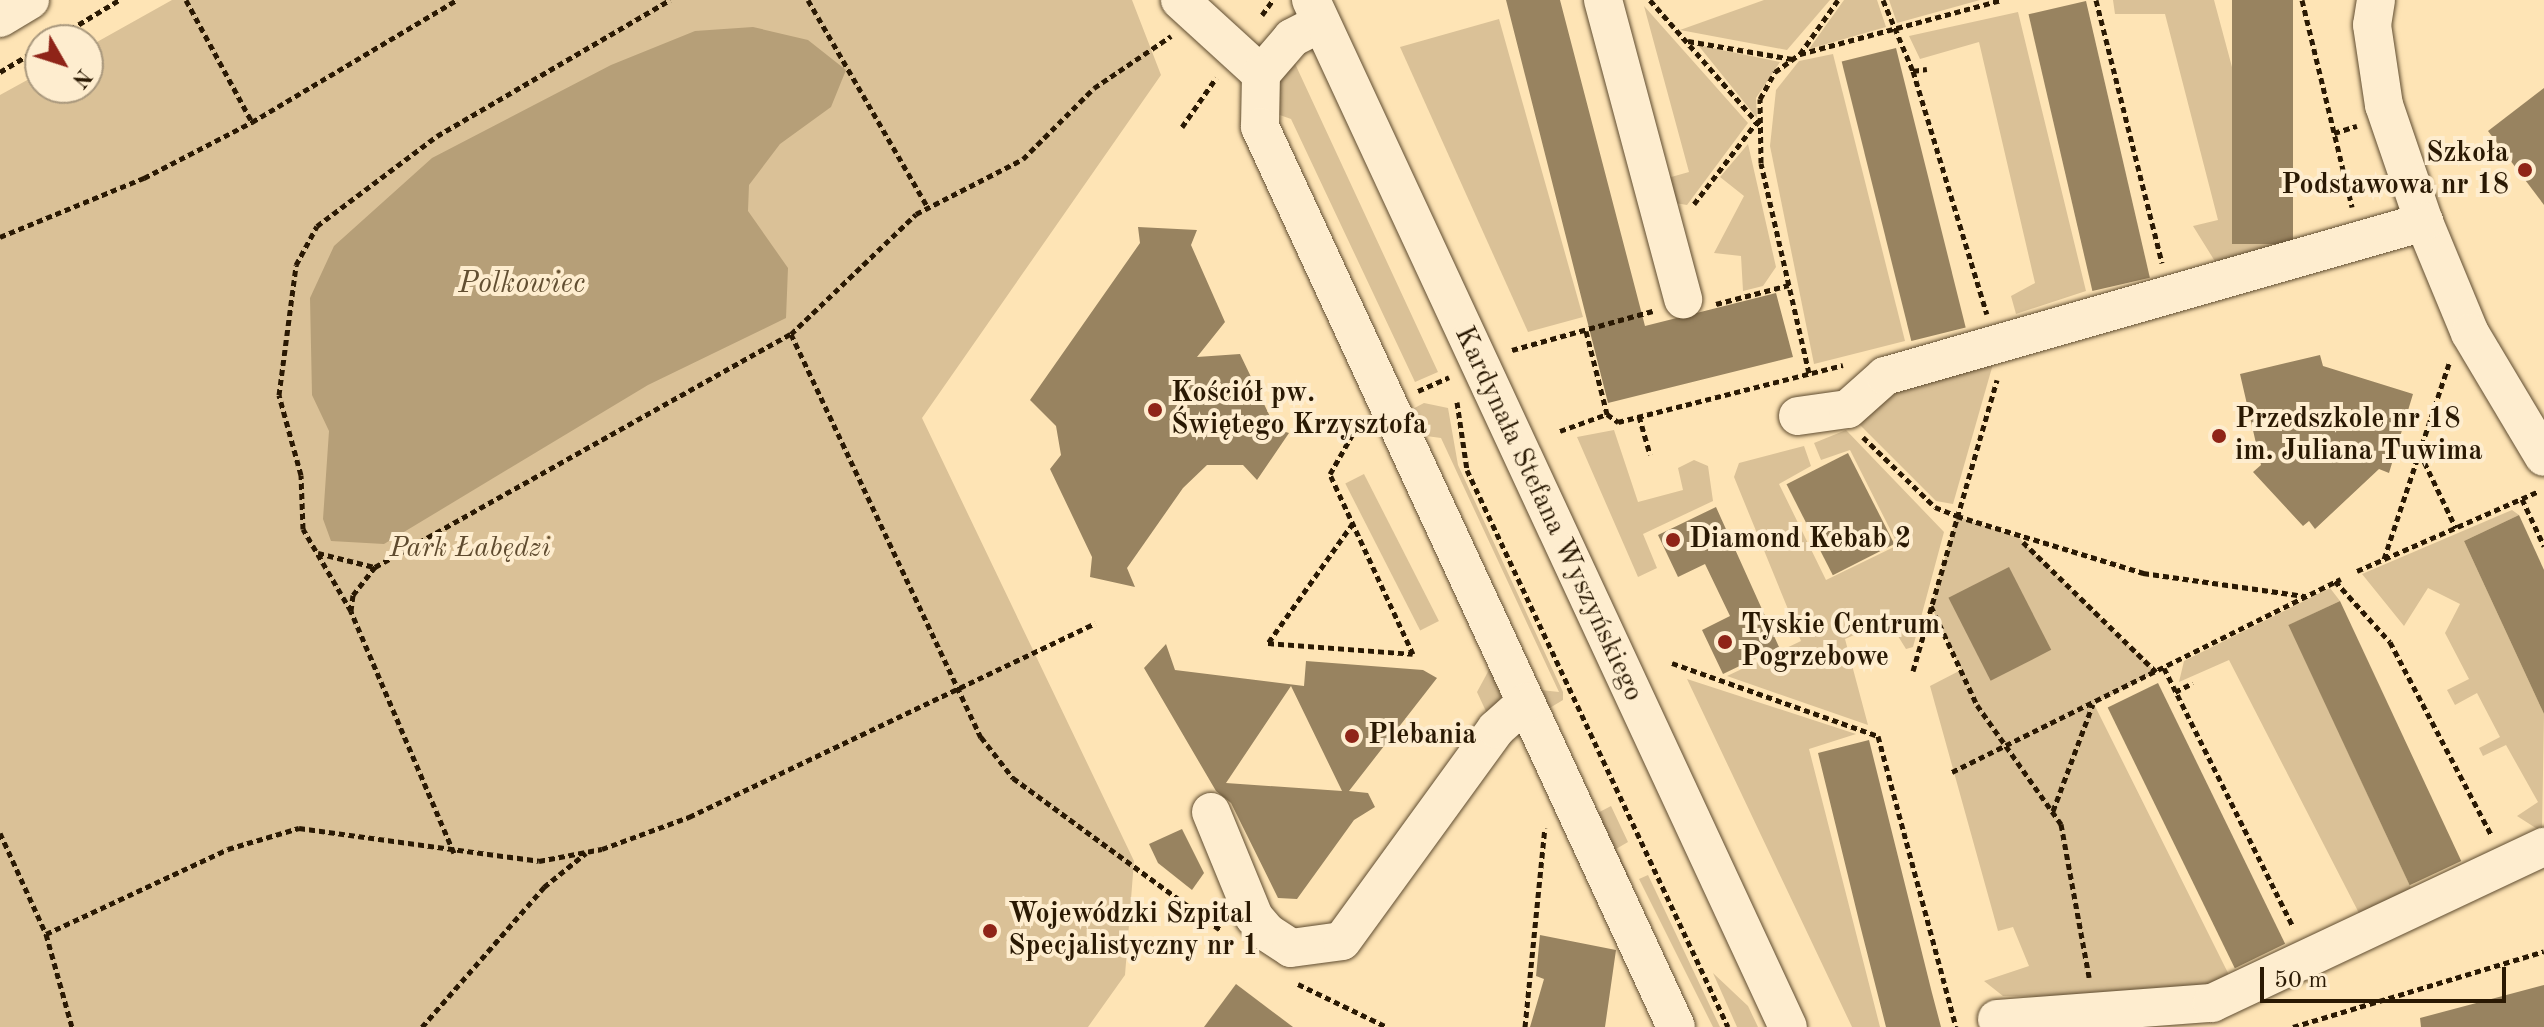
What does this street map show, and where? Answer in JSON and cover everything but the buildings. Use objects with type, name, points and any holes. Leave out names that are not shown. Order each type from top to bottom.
[{"type":"street","points":[[0,18],[30,0]]},
{"type":"street","points":[[1603,0],[1669,247],[1672,304]]},
{"type":"street","points":[[2376,0],[2372,25],[2384,105],[2424,222],[2470,333],[2540,475]]},
{"type":"street","points":[[1189,9],[1261,74]]},
{"type":"street","points":[[1308,20],[1261,74],[1260,127],[1385,406],[1561,775],[1676,1027]]},
{"type":"street","name":"Kardynała Stefana Wyszyńskiego","points":[[1308,20],[1788,1027]]},
{"type":"street","points":[[1798,416],[1848,409],[1885,376],[1994,335],[2424,222]]},
{"type":"street","points":[[1211,812],[1254,917],[1268,933],[1291,948],[1342,941],[1496,729],[1526,702]]},
{"type":"street","points":[[1997,1019],[2186,1010],[2312,959],[2544,847]]},
{"type":"path","points":[[79,24],[119,0]]},
{"type":"path","points":[[186,0],[252,122]]},
{"type":"path","points":[[0,237],[144,178],[252,122],[457,0]]},
{"type":"path","points":[[454,853],[351,611],[303,529],[301,475],[279,395],[294,275],[317,226],[437,136],[670,0]]},
{"type":"path","points":[[808,0],[927,206]]},
{"type":"path","points":[[1279,0],[1308,20]]},
{"type":"path","points":[[1650,0],[1758,125]]},
{"type":"path","points":[[1586,331],[1607,414],[1618,422],[1809,373],[1761,163],[1758,125],[1760,99],[1800,54],[1838,0]]},
{"type":"path","points":[[1883,0],[1913,71],[1994,335],[2000,370],[1913,671]]},
{"type":"path","points":[[1800,54],[2002,0]]},
{"type":"path","points":[[2096,0],[2164,270]]},
{"type":"path","points":[[2302,0],[2355,220]]},
{"type":"path","points":[[351,611],[353,595],[375,567],[791,334],[927,206],[1023,159],[1094,88],[1189,9]]},
{"type":"path","points":[[1688,41],[1793,59]]},
{"type":"path","points":[[0,72],[24,58]]},
{"type":"path","points":[[1913,71],[1927,69]]},
{"type":"path","points":[[1669,247],[1734,145],[1758,125]]},
{"type":"path","points":[[1500,355],[1672,304]]},
{"type":"path","points":[[791,334],[981,737],[1013,778],[1236,940]]},
{"type":"path","points":[[2384,559],[2451,358]]},
{"type":"path","points":[[1444,362],[1453,384]]},
{"type":"path","points":[[1353,523],[1268,643],[1413,654],[1353,523],[1330,474],[1363,417],[1458,373]]},
{"type":"path","points":[[1456,392],[1467,470],[1728,1027]]},
{"type":"path","points":[[1560,431],[1607,414]]},
{"type":"path","points":[[1639,416],[1650,454]]},
{"type":"path","points":[[1850,424],[1935,507],[1957,516],[2019,538],[2143,573],[2305,596]]},
{"type":"path","points":[[2420,452],[2456,528]]},
{"type":"path","points":[[2357,571],[2522,499],[2540,475]]},
{"type":"path","points":[[2522,499],[2544,546]]},
{"type":"path","points":[[2019,538],[2156,672]]},
{"type":"path","points":[[318,553],[375,567]]},
{"type":"path","points":[[1952,772],[2338,580],[2390,642],[2507,864]]},
{"type":"path","points":[[1931,606],[1977,705],[2061,824],[2093,1014]]},
{"type":"path","points":[[46,934],[228,849],[299,828],[454,853],[539,861],[587,852],[689,817],[1095,623]]},
{"type":"path","points":[[1672,663],[1878,736],[1956,1027]]},
{"type":"path","points":[[2164,668],[2312,959]]},
{"type":"path","points":[[2175,692],[2193,683]]},
{"type":"path","points":[[2053,812],[2094,703]]},
{"type":"path","points":[[1525,1027],[1549,792],[1561,775]]},
{"type":"path","points":[[0,833],[46,934],[72,1027]]},
{"type":"path","points":[[422,1027],[544,887],[587,852]]},
{"type":"path","points":[[2293,1027],[2544,951]]},
{"type":"path","points":[[1285,975],[1387,1027]]},
{"type":"green space","name":"Park Łabędzi","points":[[172,0],[1132,0],[1161,75],[922,418],[1134,861],[1125,975],[1088,1027],[0,1027],[0,95],[24,82],[24,104],[104,104],[104,38]]},
{"type":"green space","points":[[1764,0],[1830,0],[1787,50],[1680,30]]},
{"type":"green space","points":[[1844,0],[1877,0],[1886,27],[1809,49]]},
{"type":"green space","points":[[1889,0],[1980,0],[1897,23]]},
{"type":"green space","points":[[2113,0],[2214,0],[2280,246],[2216,263],[2193,226],[2218,220],[2165,14],[2115,14]]},
{"type":"green space","points":[[1644,6],[1748,123],[1687,205],[1675,203],[1664,179],[1689,172]]},
{"type":"green space","points":[[2018,12],[2086,291],[2016,314],[2011,296],[2035,283],[1979,42],[1920,59],[1909,36]]},
{"type":"green space","points":[[1499,19],[1583,317],[1528,332],[1400,47]]},
{"type":"green space","points":[[1698,45],[1780,62],[1756,98],[1757,118]]},
{"type":"green space","points":[[1833,54],[1905,341],[1814,364],[1770,146],[1776,90],[1799,61]]},
{"type":"green space","points":[[1291,55],[1438,372],[1415,382],[1291,119],[1263,109]]},
{"type":"green space","points":[[1748,144],[1776,267],[1763,286],[1743,291],[1741,256],[1714,253],[1744,196],[1720,177]]},
{"type":"green space","points":[[1993,364],[1953,504],[1936,501],[1854,419],[1875,397]]},
{"type":"green space","points":[[1424,403],[1448,408],[1458,465],[1563,692],[1563,700],[1538,715],[1532,689],[1559,692],[1441,438],[1419,435],[1403,414]]},
{"type":"green space","points":[[1614,430],[1638,502],[1683,490],[1678,468],[1694,460],[1708,466],[1713,501],[1643,534],[1657,568],[1638,577],[1577,437]]},
{"type":"green space","points":[[1846,430],[1944,532],[1913,647],[1906,649],[1888,620],[1845,639],[1868,725],[1727,676],[1801,641],[1734,477],[1739,463],[1804,446],[1811,466],[1779,484],[1826,580],[1898,545],[1850,450],[1821,460],[1814,443]]},
{"type":"green space","points":[[1364,474],[1439,621],[1420,631],[1345,484]]},
{"type":"green space","points":[[2512,510],[2519,515],[2464,541],[2544,714],[2542,832],[2517,816],[2538,802],[2506,745],[2483,756],[2479,748],[2500,737],[2477,693],[2455,705],[2447,690],[2469,679],[2445,633],[2460,604],[2428,588],[2404,626],[2362,574]]},
{"type":"green space","points":[[1957,516],[2019,538],[2156,672],[2094,704],[2230,977],[2189,992],[2093,998],[2003,996],[1984,981],[2029,966],[2013,927],[1998,931],[1930,686],[1961,670],[1931,606]]},
{"type":"green space","points":[[2330,588],[2340,601],[2289,625],[2411,888],[2361,917],[2229,660],[2179,682],[2184,661]]},
{"type":"green space","points":[[1490,668],[1501,696],[1490,720],[1477,692]]},
{"type":"green space","points":[[1687,679],[1856,734],[1809,749],[1880,1027],[1852,1027]]},
{"type":"green space","points":[[1611,806],[1628,842],[1616,849],[1630,878],[1617,878],[1590,817]]},
{"type":"green space","points":[[1648,875],[1720,1027],[1713,1027],[1639,879]]},
{"type":"green space","points":[[1713,973],[1748,1006],[1758,1027],[1737,1027]]},
{"type":"water","name":"Polkowiec","points":[[753,27],[808,40],[846,70],[831,107],[780,144],[749,185],[748,211],[788,268],[786,318],[648,385],[384,544],[331,541],[323,519],[329,431],[312,395],[310,298],[334,246],[432,158],[611,65],[695,31]]},
{"type":"place","name":"Szkoła Podstawowa nr 18","points":[[2525,170]]},
{"type":"place","name":"Kościół pw. Świętego Krzysztofa","points":[[1155,410]]},
{"type":"place","name":"Przedszkole nr 18 im. Juliana Tuwima","points":[[2219,436]]},
{"type":"place","name":"Diamond Kebab 2","points":[[1673,540]]},
{"type":"place","name":"Tyskie Centrum Pogrzebowe","points":[[1725,642]]},
{"type":"place","name":"Plebania","points":[[1352,736]]},
{"type":"place","name":"Wojewódzki Szpital Specjalistyczny nr 1","points":[[990,931]]}]
